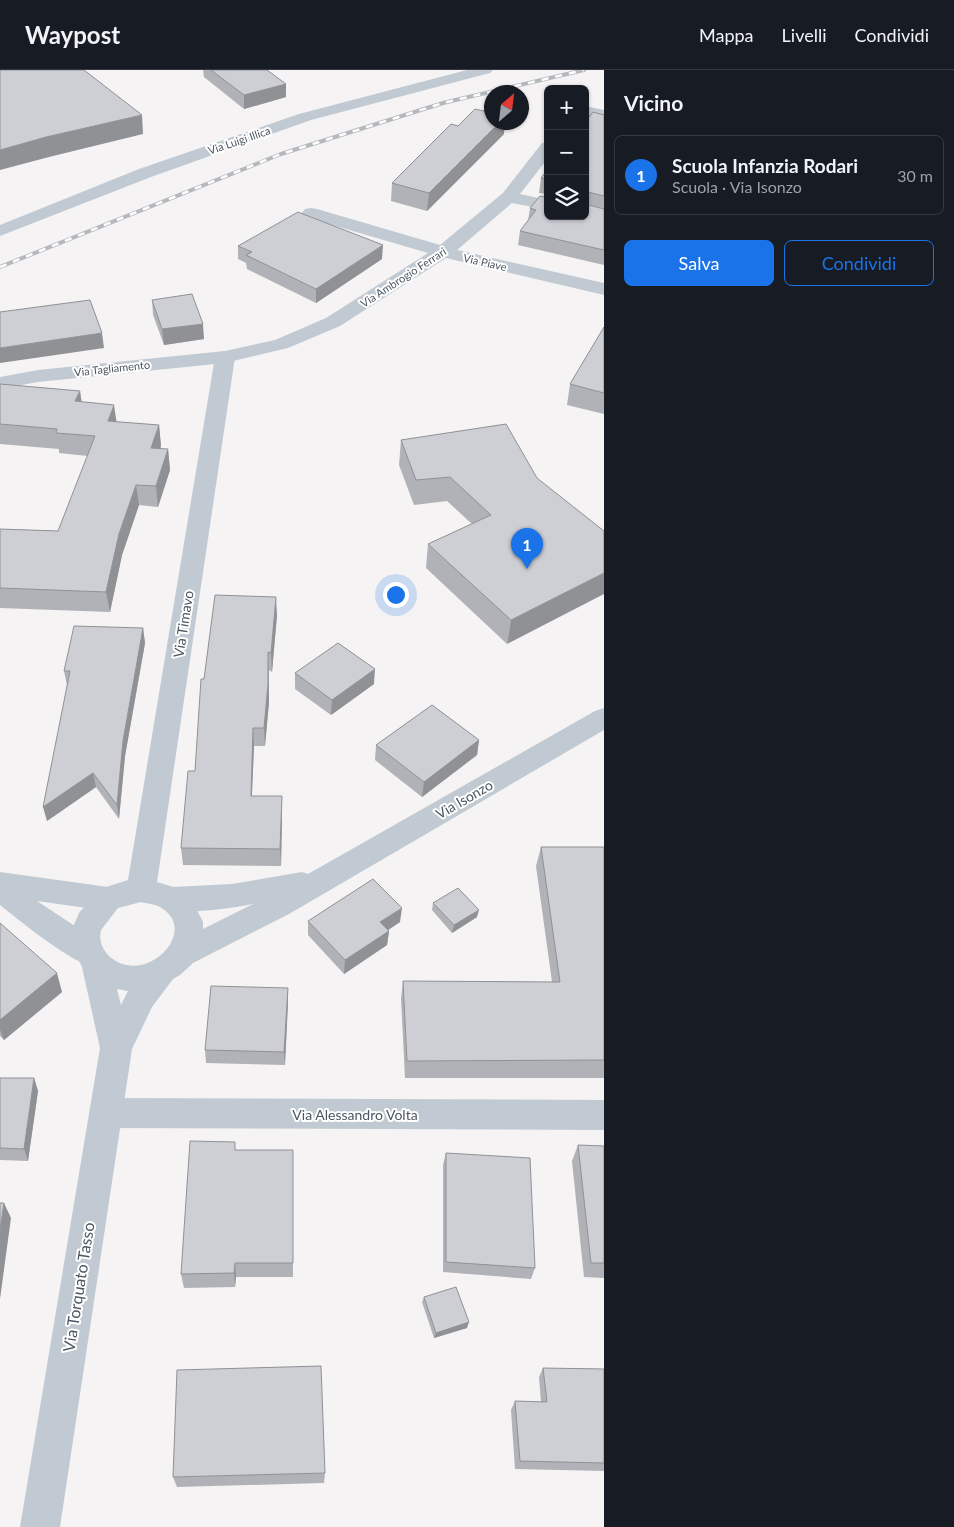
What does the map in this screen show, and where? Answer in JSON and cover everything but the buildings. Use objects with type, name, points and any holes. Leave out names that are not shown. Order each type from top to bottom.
[{"type":"street","name":"Via Luigi Illica","points":[[0,231],[145,173],[305,117],[485,70]]},
{"type":"street","points":[[589,100],[601,98]]},
{"type":"street","points":[[589,113],[604,115]]},
{"type":"street","name":"Via Ambrogio Ferrari","points":[[225,357],[281,344],[332,322],[443,252],[509,196],[544,151]]},
{"type":"street","points":[[509,196],[544,204]]},
{"type":"street","name":"Via Piave","points":[[310,213],[443,252],[604,290]]},
{"type":"street","name":"Via Tagliamento","points":[[0,383],[38,376],[225,357]]},
{"type":"street","name":"Via Timavo","points":[[141,890],[225,357]]},
{"type":"street","name":"Via Isonzo","points":[[172,963],[279,905],[604,718]]},
{"type":"street","name":"Via Isonzo","points":[[172,899],[232,896],[323,880]]},
{"type":"street","points":[[0,884],[108,899],[123,893],[141,890],[172,899]]},
{"type":"street","points":[[0,889],[115,976],[127,978],[148,977],[172,963]]},
{"type":"street","name":"Via Torquato Tasso","points":[[108,899],[99,906],[86,930],[116,1048]]},
{"type":"street","name":"Via Torquato Tasso","points":[[40,1527],[116,1048],[142,997],[172,963],[190,934],[186,913],[172,899]]},
{"type":"street","name":"Via Alessandro Volta","points":[[105,1113],[604,1115]]},
{"type":"railway","points":[[0,267],[281,154],[443,103],[584,70]]},
{"type":"place","name":"Scuola Infanzia Rodari","points":[[527,569]]}]
